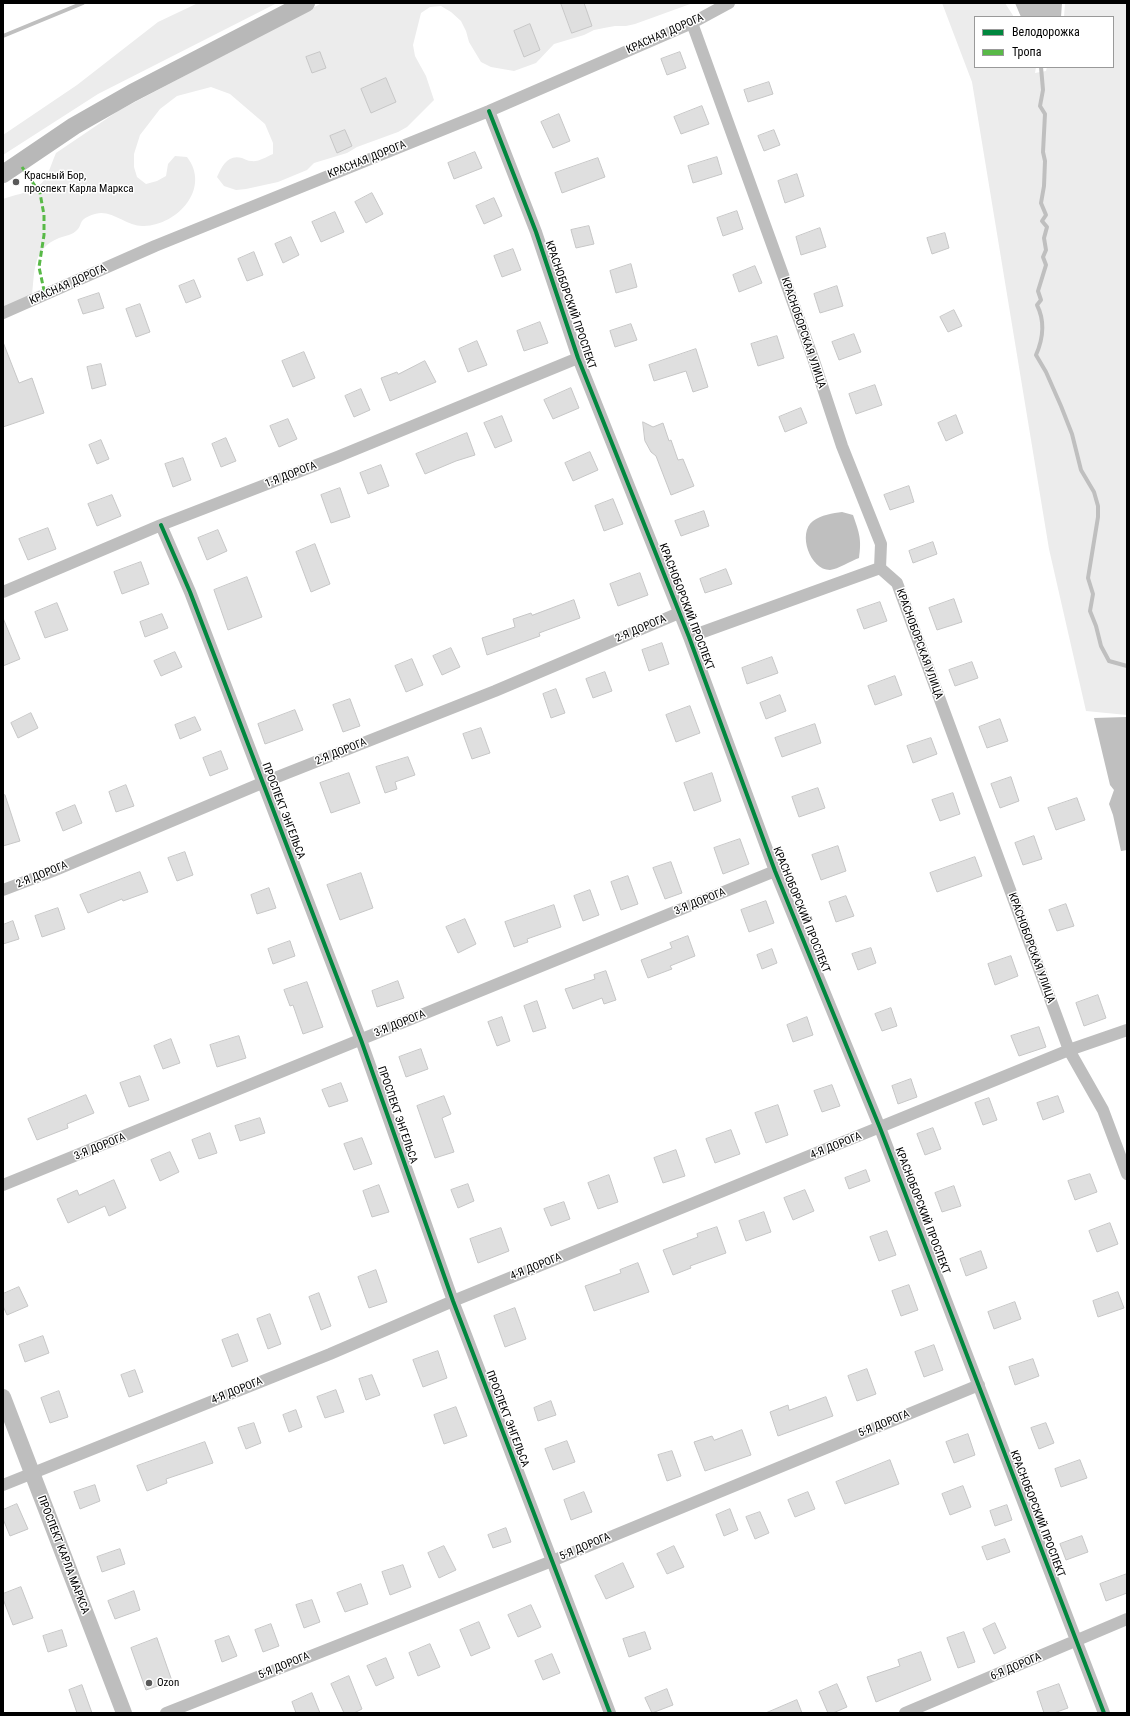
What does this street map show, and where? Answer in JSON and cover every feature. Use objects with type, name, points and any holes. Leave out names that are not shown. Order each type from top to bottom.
[{"type":"main road","points":[[3,174],[74,126],[132,93],[306,3]]},
{"type":"street","name":"КРАСНАЯ ДОРОГА","points":[[3,313],[155,246],[489,111],[692,23],[729,3]]},
{"type":"street","name":"КРАСНОБОРСКАЯ УЛИЦА","points":[[692,23],[813,358],[842,446],[881,544],[880,568],[897,583],[1069,1050],[1103,1110],[1127,1174]]},
{"type":"street","name":"КРАСНОБОРСКИЙ ПРОСПЕКТ","points":[[489,111],[536,232],[578,358],[689,637],[775,871],[880,1128],[1104,1713]]},
{"type":"street","name":"1-Я ДОРОГА","points":[[3,592],[161,525],[338,457],[578,358]]},
{"type":"street","name":"ПРОСПЕКТ ЭНГЕЛЬСА","points":[[161,525],[190,592],[361,1040],[452,1301],[610,1713]]},
{"type":"street","points":[[689,637],[880,568]]},
{"type":"street","name":"2-Я ДОРОГА","points":[[3,890],[53,871],[262,783],[495,691],[679,613]]},
{"type":"street","name":"3-Я ДОРОГА","points":[[3,1185],[775,871]]},
{"type":"street","name":"4-Я ДОРОГА","points":[[3,1485],[330,1354],[452,1301],[1069,1050],[1127,1030]]},
{"type":"street","name":"5-Я ДОРОГА","points":[[166,1713],[552,1561],[979,1385]]},
{"type":"street","name":"ПРОСПЕКТ КАРЛА МАРКСА","points":[[3,1397],[124,1713]]},
{"type":"street","name":"6-Я ДОРОГА","points":[[905,1713],[1076,1642],[1127,1619]]},
{"type":"shaded area","points":[[198,3],[277,3],[98,94],[3,155],[3,135],[77,85],[158,22]]},
{"type":"shaded area","points":[[322,3],[693,3],[635,24],[594,30],[584,35],[554,44],[536,63],[514,71],[491,67],[481,62],[469,42],[461,21],[441,6],[430,7],[421,13],[413,45],[415,56],[426,76],[434,100],[407,127],[398,132],[357,147],[347,153],[314,163],[307,170],[278,182],[246,189],[236,190],[224,186],[217,177],[223,165],[229,159],[237,157],[249,161],[257,161],[273,154],[273,143],[265,124],[230,94],[211,87],[177,96],[160,109],[140,135],[134,154],[134,167],[137,177],[146,184],[157,181],[166,176],[168,164],[175,156],[187,157],[193,169],[195,181],[193,192],[187,203],[179,212],[168,219],[157,224],[144,226],[138,226],[112,215],[101,213],[93,214],[82,221],[79,228],[74,233],[59,238],[44,248],[36,262],[32,295],[3,308],[3,199],[35,188],[45,179],[56,153],[118,111]]},
{"type":"shaded area","points":[[942,3],[1005,3],[1013,16],[974,16],[974,68],[1036,68],[1035,73],[1046,71],[1047,68],[1114,68],[1114,16],[1064,16],[1065,3],[1126,3],[1127,715],[1086,711],[1049,549],[972,82]]},
{"type":"shaded area","points":[[1015,3],[1062,3],[1061,16],[1021,16]]},
{"type":"shaded area","points":[[842,512],[853,515],[859,536],[859,558],[841,567],[830,570],[817,564],[812,558],[806,542],[806,534],[808,527],[813,521],[820,517]]},
{"type":"shaded area","points":[[1126,717],[1127,850],[1121,851],[1109,804],[1114,790],[1110,785],[1094,718]]},
{"type":"building","points":[[561,3],[584,3],[592,26],[572,33]]},
{"type":"building","points":[[530,24],[540,50],[524,57],[514,31]]},
{"type":"building","points":[[320,52],[326,68],[312,73],[306,57]]},
{"type":"building","points":[[680,52],[686,68],[667,75],[661,59]]},
{"type":"building","points":[[386,78],[396,102],[371,113],[361,89]]},
{"type":"building","points":[[769,82],[773,94],[748,102],[744,90]]},
{"type":"building","points":[[702,106],[709,124],[681,134],[674,117]]},
{"type":"building","points":[[559,114],[570,141],[553,148],[541,122]]},
{"type":"building","points":[[345,130],[352,146],[337,153],[330,136]]},
{"type":"building","points":[[774,130],[780,145],[764,151],[758,136]]},
{"type":"building","points":[[475,152],[482,168],[454,179],[448,163]]},
{"type":"building","points":[[717,157],[722,174],[693,183],[688,166]]},
{"type":"building","points":[[598,158],[605,177],[562,193],[555,173]]},
{"type":"building","points":[[797,174],[804,196],[785,203],[778,181]]},
{"type":"building","points":[[372,193],[383,214],[366,223],[355,202]]},
{"type":"building","points":[[494,198],[502,216],[484,224],[476,206]]},
{"type":"building","points":[[737,211],[743,229],[723,236],[717,218]]},
{"type":"building","points":[[335,212],[344,232],[321,242],[312,222]]},
{"type":"building","points":[[589,226],[594,244],[576,248],[571,230]]},
{"type":"building","points":[[820,228],[826,247],[801,255],[796,237]]},
{"type":"building","points":[[945,233],[949,248],[932,254],[927,238]]},
{"type":"building","points":[[291,237],[299,255],[283,263],[275,244]]},
{"type":"building","points":[[513,249],[521,270],[502,277],[494,256]]},
{"type":"building","points":[[254,252],[263,275],[247,281],[238,259]]},
{"type":"building","points":[[631,264],[637,287],[616,293],[610,271]]},
{"type":"building","points":[[755,266],[762,283],[739,292],[733,275]]},
{"type":"building","points":[[194,280],[201,297],[186,303],[179,286]]},
{"type":"building","points":[[837,286],[843,306],[820,313],[814,294]]},
{"type":"building","points":[[99,293],[104,308],[83,314],[78,300]]},
{"type":"building","points":[[140,304],[150,332],[136,337],[126,309]]},
{"type":"building","points":[[954,310],[962,326],[948,332],[940,317]]},
{"type":"building","points":[[540,322],[548,343],[524,351],[517,331]]},
{"type":"building","points":[[631,324],[637,340],[615,347],[610,331]]},
{"type":"building","points":[[854,334],[861,352],[839,360],[832,342]]},
{"type":"building","points":[[777,336],[784,358],[758,366],[751,344]]},
{"type":"building","points":[[477,341],[487,365],[468,372],[459,349]]},
{"type":"building","points":[[3,342],[19,383],[32,378],[44,413],[3,427]]},
{"type":"building","points":[[696,349],[708,387],[693,392],[686,371],[654,381],[649,365]]},
{"type":"building","points":[[304,352],[315,378],[293,387],[282,361]]},
{"type":"building","points":[[425,361],[436,382],[390,401],[381,378],[397,372],[398,374]]},
{"type":"building","points":[[101,364],[106,385],[92,389],[87,367]]},
{"type":"building","points":[[875,385],[882,405],[856,414],[849,394]]},
{"type":"building","points":[[571,388],[579,408],[553,419],[544,400]]},
{"type":"building","points":[[361,389],[370,410],[354,417],[345,396]]},
{"type":"building","points":[[801,408],[807,423],[785,432],[779,417]]},
{"type":"building","points":[[956,415],[963,433],[946,441],[938,423]]},
{"type":"building","points":[[502,416],[512,441],[495,448],[484,423]]},
{"type":"building","points":[[288,419],[297,439],[279,447],[270,426]]},
{"type":"building","points":[[643,422],[653,427],[663,423],[669,441],[671,440],[678,460],[683,459],[694,486],[671,495],[656,456],[651,452],[645,441]]},
{"type":"building","points":[[467,433],[475,455],[425,474],[416,454]]},
{"type":"building","points":[[226,438],[236,461],[221,467],[212,444]]},
{"type":"building","points":[[101,440],[109,459],[97,464],[89,445]]},
{"type":"building","points":[[590,452],[598,470],[573,481],[565,463]]},
{"type":"building","points":[[183,458],[191,480],[173,487],[165,464]]},
{"type":"building","points":[[381,465],[389,486],[368,494],[360,473]]},
{"type":"building","points":[[909,486],[914,502],[890,510],[884,495]]},
{"type":"building","points":[[340,488],[350,517],[331,523],[321,495]]},
{"type":"building","points":[[112,495],[121,516],[97,526],[88,504]]},
{"type":"building","points":[[613,499],[623,524],[604,531],[595,506]]},
{"type":"building","points":[[704,511],[709,526],[681,536],[675,521]]},
{"type":"building","points":[[48,528],[56,549],[28,560],[19,539]]},
{"type":"building","points":[[218,530],[227,551],[207,560],[198,538]]},
{"type":"building","points":[[933,542],[937,554],[913,563],[909,551]]},
{"type":"building","points":[[315,544],[330,584],[311,592],[296,552]]},
{"type":"building","points":[[141,562],[149,584],[122,594],[114,572]]},
{"type":"building","points":[[726,569],[732,584],[705,593],[700,579]]},
{"type":"building","points":[[640,573],[648,595],[618,606],[610,584]]},
{"type":"building","points":[[247,577],[262,617],[228,630],[214,590]]},
{"type":"building","points":[[954,599],[962,622],[937,630],[929,608]]},
{"type":"building","points":[[574,600],[580,618],[539,633],[540,636],[487,655],[482,638],[515,627],[513,619],[531,613],[532,615]]},
{"type":"building","points":[[880,602],[887,621],[864,629],[857,610]]},
{"type":"building","points":[[57,603],[68,630],[45,638],[35,612]]},
{"type":"building","points":[[162,614],[168,628],[145,637],[140,622]]},
{"type":"building","points":[[3,618],[20,659],[3,666]]},
{"type":"building","points":[[662,643],[669,664],[649,671],[642,650]]},
{"type":"building","points":[[451,648],[460,667],[442,675],[433,656]]},
{"type":"building","points":[[175,652],[182,667],[161,676],[154,661]]},
{"type":"building","points":[[772,657],[778,673],[747,684],[742,668]]},
{"type":"building","points":[[412,659],[423,685],[406,692],[395,666]]},
{"type":"building","points":[[972,662],[978,678],[955,686],[949,670]]},
{"type":"building","points":[[605,672],[612,691],[593,698],[586,679]]},
{"type":"building","points":[[895,676],[902,695],[875,705],[868,686]]},
{"type":"building","points":[[556,689],[565,713],[551,718],[543,694]]},
{"type":"building","points":[[780,695],[786,711],[766,719],[760,703]]},
{"type":"building","points":[[350,699],[360,726],[343,732],[333,705]]},
{"type":"building","points":[[690,706],[700,733],[676,742],[666,715]]},
{"type":"building","points":[[295,710],[303,730],[265,744],[258,724]]},
{"type":"building","points":[[31,713],[38,728],[18,738],[11,723]]},
{"type":"building","points":[[195,717],[201,730],[180,739],[175,725]]},
{"type":"building","points":[[1000,719],[1008,741],[987,748],[979,727]]},
{"type":"building","points":[[815,724],[821,743],[782,757],[775,738]]},
{"type":"building","points":[[481,728],[490,753],[472,759],[463,734]]},
{"type":"building","points":[[931,738],[937,754],[913,763],[907,746]]},
{"type":"building","points":[[221,751],[228,769],[210,776],[203,758]]},
{"type":"building","points":[[408,757],[415,775],[395,782],[397,789],[385,793],[376,767]]},
{"type":"building","points":[[349,773],[360,803],[331,813],[320,783]]},
{"type":"building","points":[[712,773],[721,801],[694,811],[684,783]]},
{"type":"building","points":[[1011,777],[1019,801],[1000,808],[991,784]]},
{"type":"building","points":[[126,785],[134,806],[116,812],[109,792]]},
{"type":"building","points":[[818,788],[825,808],[799,817],[792,797]]},
{"type":"building","points":[[953,793],[960,814],[940,821],[932,800]]},
{"type":"building","points":[[5,795],[20,841],[3,846],[3,796]]},
{"type":"building","points":[[1077,798],[1085,820],[1056,830],[1048,808]]},
{"type":"building","points":[[75,805],[82,823],[63,831],[56,813]]},
{"type":"building","points":[[1034,836],[1042,859],[1023,865],[1015,843]]},
{"type":"building","points":[[740,839],[749,864],[723,874],[714,848]]},
{"type":"building","points":[[838,846],[846,871],[821,880],[812,855]]},
{"type":"building","points":[[185,852],[193,875],[177,881],[168,858]]},
{"type":"building","points":[[975,857],[982,876],[937,892],[930,873]]},
{"type":"building","points":[[671,862],[682,893],[665,899],[653,868]]},
{"type":"building","points":[[140,872],[148,892],[123,901],[122,899],[88,913],[80,895]]},
{"type":"building","points":[[361,873],[373,908],[340,920],[327,885]]},
{"type":"building","points":[[628,876],[638,904],[621,910],[611,882]]},
{"type":"building","points":[[269,888],[276,908],[257,914],[251,895]]},
{"type":"building","points":[[590,890],[599,915],[583,921],[574,896]]},
{"type":"building","points":[[846,896],[854,916],[836,922],[829,902]]},
{"type":"building","points":[[766,901],[774,923],[749,932],[741,910]]},
{"type":"building","points":[[1066,904],[1074,926],[1057,931],[1049,910]]},
{"type":"building","points":[[554,905],[561,927],[527,939],[528,942],[514,947],[505,922]]},
{"type":"building","points":[[58,908],[65,929],[42,937],[35,916]]},
{"type":"building","points":[[465,919],[476,944],[458,953],[446,927]]},
{"type":"building","points":[[13,921],[19,939],[3,944],[3,925]]},
{"type":"building","points":[[688,936],[695,956],[670,966],[672,969],[648,978],[641,960],[672,948],[670,943]]},
{"type":"building","points":[[290,941],[295,956],[273,964],[268,949]]},
{"type":"building","points":[[871,948],[876,963],[858,970],[852,954]]},
{"type":"building","points":[[772,949],[777,963],[762,969],[757,955]]},
{"type":"building","points":[[1011,956],[1018,976],[995,985],[988,964]]},
{"type":"building","points":[[606,971],[616,1000],[604,1004],[602,998],[573,1009],[565,989],[595,979],[594,975]]},
{"type":"building","points":[[398,981],[404,998],[377,1007],[372,991]]},
{"type":"building","points":[[307,982],[323,1027],[303,1034],[293,1005],[290,1006],[284,990]]},
{"type":"building","points":[[1098,995],[1106,1018],[1084,1026],[1076,1003]]},
{"type":"building","points":[[537,1001],[546,1028],[533,1032],[524,1006]]},
{"type":"building","points":[[891,1008],[897,1026],[882,1031],[875,1014]]},
{"type":"building","points":[[502,1017],[510,1041],[497,1046],[488,1022]]},
{"type":"building","points":[[807,1017],[813,1035],[793,1042],[787,1025]]},
{"type":"building","points":[[1039,1027],[1046,1047],[1019,1056],[1011,1036]]},
{"type":"building","points":[[239,1036],[246,1058],[217,1067],[210,1045]]},
{"type":"building","points":[[171,1039],[180,1063],[163,1069],[154,1046]]},
{"type":"building","points":[[421,1049],[428,1069],[406,1077],[399,1057]]},
{"type":"building","points":[[140,1076],[149,1100],[129,1107],[120,1083]]},
{"type":"building","points":[[911,1079],[917,1097],[898,1104],[892,1086]]},
{"type":"building","points":[[341,1083],[348,1101],[329,1107],[322,1090]]},
{"type":"building","points":[[832,1085],[840,1106],[822,1112],[814,1091]]},
{"type":"building","points":[[86,1095],[94,1113],[67,1124],[68,1128],[37,1140],[28,1119]]},
{"type":"building","points":[[444,1096],[451,1114],[442,1118],[454,1152],[435,1158],[417,1106]]},
{"type":"building","points":[[1058,1096],[1064,1112],[1043,1120],[1037,1103]]},
{"type":"building","points":[[989,1098],[997,1120],[983,1125],[975,1103]]},
{"type":"building","points":[[778,1105],[788,1135],[766,1143],[755,1113]]},
{"type":"building","points":[[260,1118],[265,1133],[240,1141],[235,1126]]},
{"type":"building","points":[[933,1128],[941,1149],[925,1155],[917,1134]]},
{"type":"building","points":[[731,1130],[740,1154],[715,1163],[706,1139]]},
{"type":"building","points":[[210,1133],[217,1153],[199,1159],[192,1140]]},
{"type":"building","points":[[362,1138],[372,1164],[354,1170],[344,1144]]},
{"type":"building","points":[[676,1150],[685,1176],[663,1183],[654,1158]]},
{"type":"building","points":[[170,1152],[179,1172],[160,1181],[151,1160]]},
{"type":"building","points":[[866,1170],[870,1181],[849,1189],[845,1178]]},
{"type":"building","points":[[1090,1174],[1097,1192],[1075,1200],[1068,1181]]},
{"type":"building","points":[[609,1175],[618,1202],[598,1209],[588,1183]]},
{"type":"building","points":[[114,1180],[126,1208],[109,1216],[105,1206],[68,1223],[57,1199],[77,1190],[79,1195]]},
{"type":"building","points":[[468,1184],[474,1201],[458,1208],[451,1190]]},
{"type":"building","points":[[379,1185],[389,1212],[372,1217],[363,1191]]},
{"type":"building","points":[[954,1186],[961,1206],[942,1212],[935,1193]]},
{"type":"building","points":[[805,1190],[814,1211],[793,1220],[784,1198]]},
{"type":"building","points":[[564,1202],[570,1219],[551,1226],[544,1209]]},
{"type":"building","points":[[764,1212],[771,1232],[746,1241],[739,1221]]},
{"type":"building","points":[[1110,1223],[1118,1244],[1097,1252],[1089,1231]]},
{"type":"building","points":[[717,1227],[726,1253],[690,1266],[691,1268],[673,1275],[663,1250],[698,1237],[697,1234]]},
{"type":"building","points":[[501,1228],[509,1251],[478,1263],[470,1239]]},
{"type":"building","points":[[887,1231],[896,1255],[879,1261],[870,1237]]},
{"type":"building","points":[[981,1251],[987,1268],[966,1276],[960,1259]]},
{"type":"building","points":[[638,1263],[649,1292],[594,1311],[585,1286],[621,1273],[620,1270]]},
{"type":"building","points":[[376,1270],[387,1302],[369,1308],[358,1277]]},
{"type":"building","points":[[909,1285],[918,1310],[901,1316],[892,1291]]},
{"type":"building","points":[[19,1287],[28,1306],[7,1315],[3,1306],[3,1294]]},
{"type":"building","points":[[1118,1292],[1124,1308],[1098,1317],[1093,1301]]},
{"type":"building","points":[[319,1293],[331,1326],[321,1330],[309,1297]]},
{"type":"building","points":[[1015,1302],[1021,1319],[994,1329],[988,1312]]},
{"type":"building","points":[[515,1308],[526,1339],[505,1347],[494,1316]]},
{"type":"building","points":[[270,1314],[281,1344],[268,1349],[257,1319]]},
{"type":"building","points":[[238,1334],[248,1361],[232,1367],[222,1340]]},
{"type":"building","points":[[43,1336],[49,1353],[25,1362],[19,1345]]},
{"type":"building","points":[[934,1345],[943,1370],[924,1377],[915,1352]]},
{"type":"building","points":[[438,1351],[447,1378],[423,1387],[413,1360]]},
{"type":"building","points":[[1033,1359],[1039,1376],[1015,1385],[1009,1367]]},
{"type":"building","points":[[867,1369],[876,1394],[857,1401],[848,1376]]},
{"type":"building","points":[[135,1370],[143,1392],[129,1397],[121,1375]]},
{"type":"building","points":[[372,1375],[380,1395],[366,1400],[359,1379]]},
{"type":"building","points":[[336,1390],[344,1412],[325,1418],[317,1397]]},
{"type":"building","points":[[59,1391],[68,1417],[50,1423],[41,1398]]},
{"type":"building","points":[[826,1397],[833,1416],[778,1436],[770,1412],[788,1405],[789,1410]]},
{"type":"building","points":[[551,1401],[556,1415],[538,1421],[534,1408]]},
{"type":"building","points":[[456,1407],[467,1436],[444,1444],[434,1415]]},
{"type":"building","points":[[296,1410],[302,1427],[289,1432],[283,1415]]},
{"type":"building","points":[[254,1423],[261,1443],[246,1449],[238,1428]]},
{"type":"building","points":[[1046,1423],[1054,1443],[1039,1449],[1031,1428]]},
{"type":"building","points":[[742,1430],[751,1455],[705,1471],[694,1442],[712,1436],[714,1440]]},
{"type":"building","points":[[968,1434],[975,1455],[954,1463],[946,1442]]},
{"type":"building","points":[[567,1441],[575,1462],[553,1470],[545,1449]]},
{"type":"building","points":[[205,1442],[213,1463],[166,1479],[167,1483],[147,1491],[137,1466]]},
{"type":"building","points":[[672,1451],[681,1476],[667,1481],[658,1455]]},
{"type":"building","points":[[890,1460],[899,1484],[845,1504],[836,1482]]},
{"type":"building","points":[[1080,1460],[1087,1478],[1061,1487],[1055,1469]]},
{"type":"building","points":[[95,1485],[100,1501],[80,1509],[74,1492]]},
{"type":"building","points":[[963,1486],[971,1507],[950,1515],[942,1494]]},
{"type":"building","points":[[584,1492],[592,1512],[571,1520],[564,1500]]},
{"type":"building","points":[[808,1492],[815,1509],[795,1517],[788,1500]]},
{"type":"building","points":[[17,1504],[28,1529],[10,1536],[3,1519],[3,1510]]},
{"type":"building","points":[[1007,1505],[1012,1520],[995,1526],[990,1511]]},
{"type":"building","points":[[730,1509],[738,1530],[724,1536],[716,1515]]},
{"type":"building","points":[[760,1512],[769,1533],[755,1539],[746,1517]]},
{"type":"building","points":[[506,1528],[511,1542],[493,1548],[488,1535]]},
{"type":"building","points":[[1082,1536],[1088,1552],[1066,1560],[1060,1544]]},
{"type":"building","points":[[1005,1539],[1010,1552],[987,1560],[982,1547]]},
{"type":"building","points":[[444,1546],[456,1570],[439,1578],[428,1553]]},
{"type":"building","points":[[674,1546],[684,1567],[667,1574],[657,1554]]},
{"type":"building","points":[[120,1549],[125,1564],[102,1572],[97,1557]]},
{"type":"building","points":[[623,1563],[634,1587],[606,1599],[595,1576]]},
{"type":"building","points":[[403,1565],[411,1587],[390,1595],[382,1572]]},
{"type":"building","points":[[1127,1574],[1127,1593],[1106,1601],[1100,1584]]},
{"type":"building","points":[[361,1584],[368,1604],[345,1612],[337,1593]]},
{"type":"building","points":[[21,1587],[33,1618],[13,1625],[3,1599],[3,1594]]},
{"type":"building","points":[[134,1591],[140,1610],[115,1619],[108,1601]]},
{"type":"building","points":[[312,1600],[320,1622],[304,1628],[296,1605]]},
{"type":"building","points":[[531,1605],[541,1627],[518,1637],[508,1615]]},
{"type":"building","points":[[479,1622],[490,1648],[471,1656],[460,1630]]},
{"type":"building","points":[[995,1623],[1006,1648],[994,1654],[983,1629]]},
{"type":"building","points":[[271,1624],[279,1646],[263,1652],[255,1630]]},
{"type":"building","points":[[62,1630],[67,1646],[48,1652],[43,1636]]},
{"type":"building","points":[[645,1632],[651,1649],[629,1657],[623,1639]]},
{"type":"building","points":[[964,1632],[975,1662],[958,1668],[947,1638]]},
{"type":"building","points":[[229,1636],[237,1656],[222,1662],[215,1641]]},
{"type":"building","points":[[157,1638],[172,1681],[146,1690],[131,1648]]},
{"type":"building","points":[[430,1644],[440,1667],[418,1676],[409,1653]]},
{"type":"building","points":[[921,1652],[931,1680],[876,1702],[867,1677],[900,1666],[898,1660]]},
{"type":"building","points":[[552,1654],[560,1673],[543,1680],[535,1661]]},
{"type":"building","points":[[386,1658],[394,1678],[376,1686],[367,1666]]},
{"type":"building","points":[[349,1676],[362,1709],[354,1713],[344,1713],[331,1684]]},
{"type":"building","points":[[837,1684],[847,1707],[833,1713],[828,1713],[819,1692]]},
{"type":"building","points":[[1059,1684],[1068,1708],[1054,1713],[1044,1713],[1037,1692]]},
{"type":"building","points":[[82,1685],[92,1713],[77,1713],[69,1690]]},
{"type":"building","points":[[667,1689],[673,1705],[652,1713],[645,1698]]},
{"type":"building","points":[[312,1693],[320,1713],[296,1713],[292,1702]]},
{"type":"building","points":[[797,1700],[802,1713],[766,1713]]},
{"type":"waterway","points":[[3,36],[83,3]]},
{"type":"waterway","points":[[1041,68],[1043,90],[1040,106],[1045,114],[1043,152],[1045,161],[1044,186],[1041,203],[1046,215],[1042,221],[1047,227],[1044,238],[1046,250],[1043,257],[1046,265],[1038,291],[1041,300],[1037,305],[1041,317],[1042,336],[1036,355],[1046,372],[1061,406],[1072,434],[1081,470],[1094,492],[1098,506],[1098,517],[1088,578],[1093,594],[1090,611],[1096,626],[1101,646],[1109,661],[1127,666]]},
{"type":"marked path","points":[[22,167],[40,193],[44,215],[44,235],[39,267],[45,295]]},
{"type":"cycle path","points":[[489,111],[536,232],[578,358],[689,637],[775,871],[880,1128],[1104,1713]]},
{"type":"cycle path","points":[[161,525],[190,592],[361,1040],[453,1301],[610,1713]]},
{"type":"place","name":"Красный Бор, проспект Карла Маркса","points":[[16,182]]},
{"type":"place","name":"Ozon","points":[[149,1683]]}]
